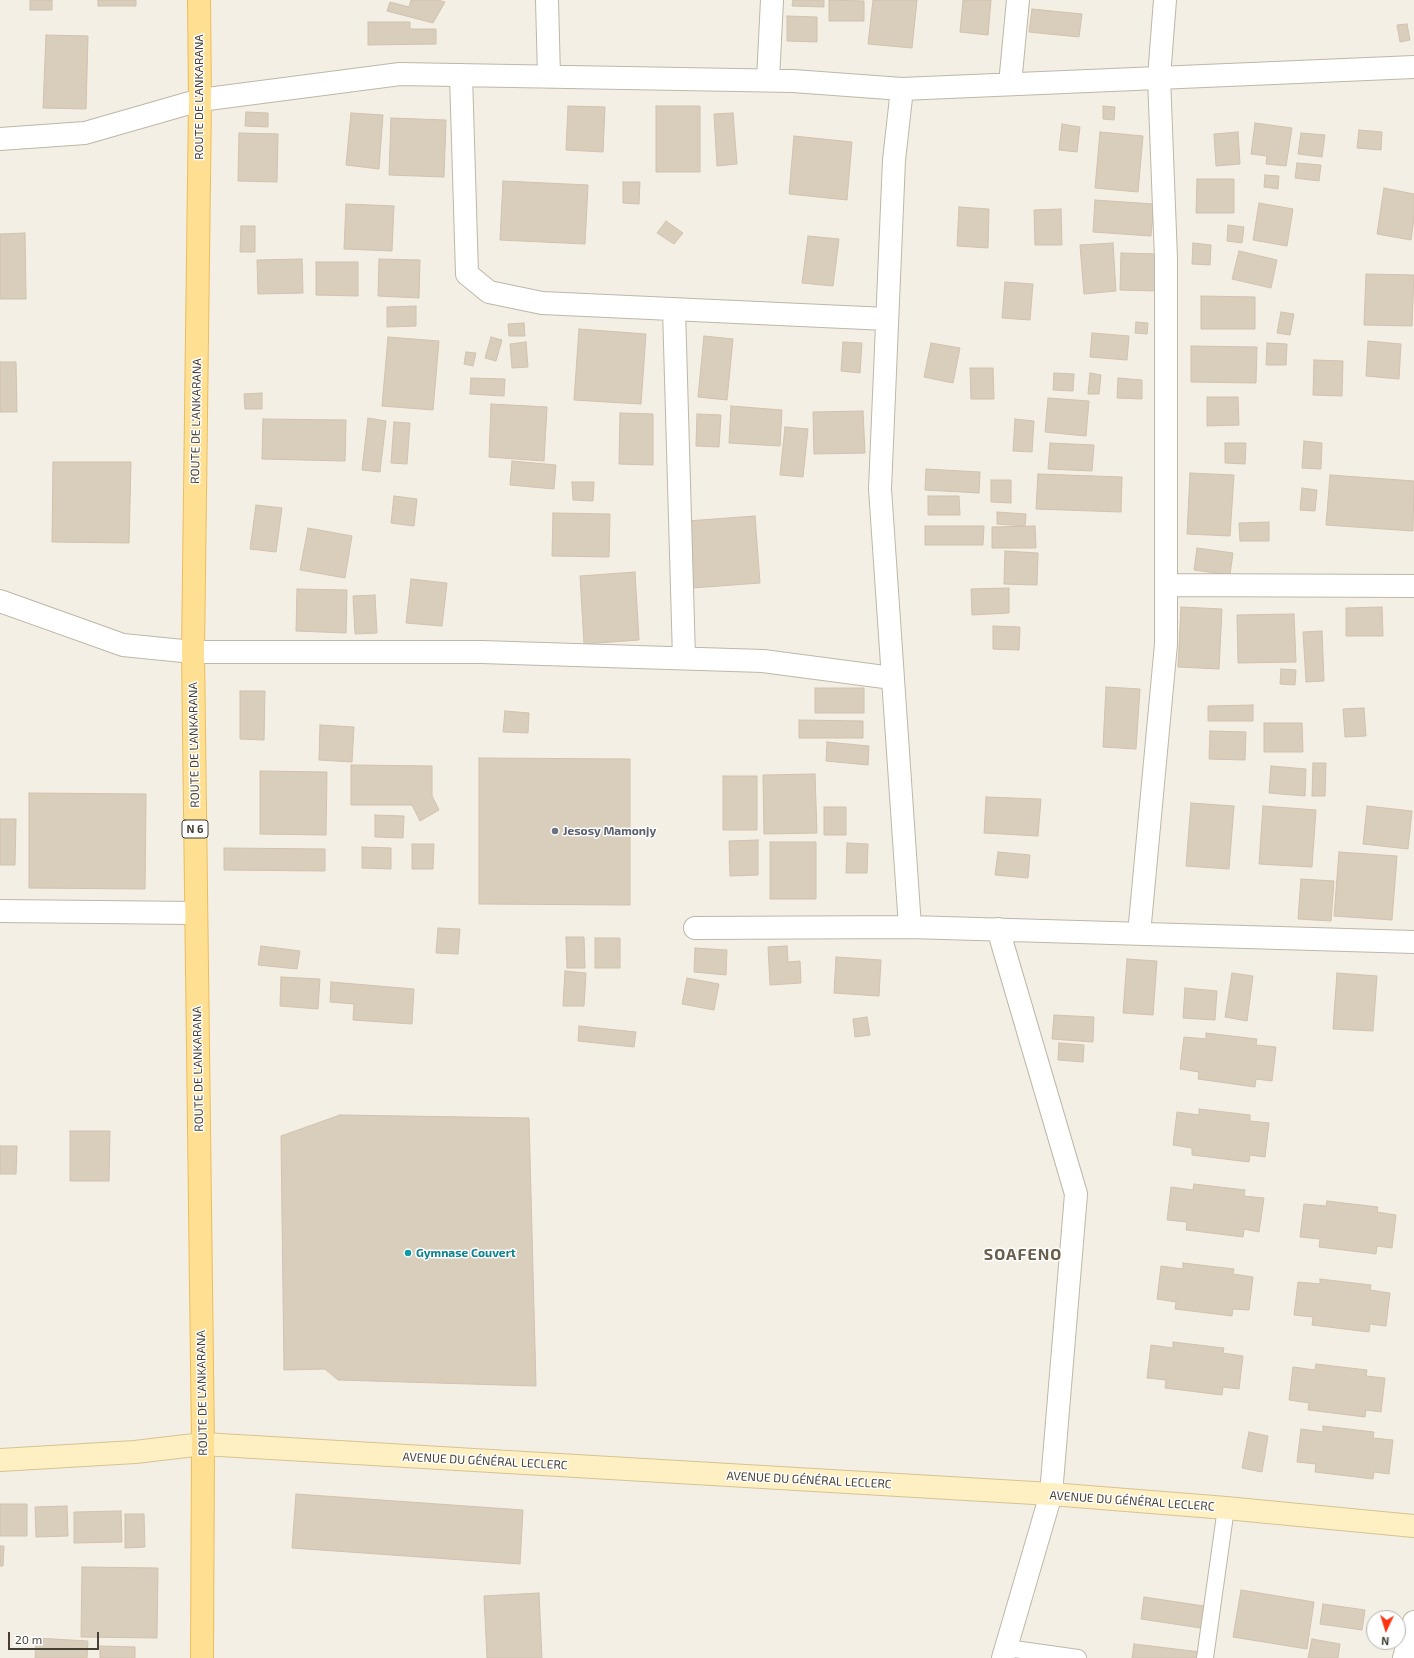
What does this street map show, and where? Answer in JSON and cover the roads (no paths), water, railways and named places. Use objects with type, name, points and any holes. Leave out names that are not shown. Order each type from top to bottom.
[{"type":"main road","name":"ROUTE DE L'ANKARANA","points":[[199,0],[200,100],[193,652],[202,1444],[202,1658]]},
{"type":"main road","name":"AVENUE DU GÉNÉRAL LECLERC","points":[[0,1460],[135,1452],[202,1444],[1051,1494],[1226,1508],[1414,1526]]},
{"type":"street","points":[[547,0],[549,76]]},
{"type":"street","points":[[768,80],[772,0]]},
{"type":"street","points":[[1010,84],[1018,0]]},
{"type":"street","points":[[1139,934],[1166,644],[1166,259],[1159,77],[1165,0]]},
{"type":"street","points":[[0,139],[85,133],[200,100],[400,74],[768,80],[902,88],[1414,67]]},
{"type":"street","points":[[461,75],[467,274],[489,292],[542,303],[887,319]]},
{"type":"street","points":[[902,88],[894,160],[880,489],[910,927]]},
{"type":"street","points":[[674,309],[684,658]]},
{"type":"street","points":[[1166,585],[1414,586]]},
{"type":"street","points":[[0,601],[123,645],[193,652],[481,652],[684,658],[762,661],[892,678]]},
{"type":"street","points":[[0,911],[196,913]]},
{"type":"street","points":[[695,928],[910,927],[1414,942]]},
{"type":"street","points":[[998,929],[1076,1194],[1051,1494],[1005,1653]]},
{"type":"street","points":[[1404,1658],[1414,1622]]},
{"type":"lane","points":[[1205,1658],[1226,1508]]},
{"type":"lane","points":[[1005,1653],[1078,1658]]},
{"type":"place","name":"Jesosy Mamonjy","points":[[555,831]]},
{"type":"place","name":"Gymnase Couvert","points":[[408,1253]]},
{"type":"district","name":"SOAFENO","points":[[1023,1255]]}]
